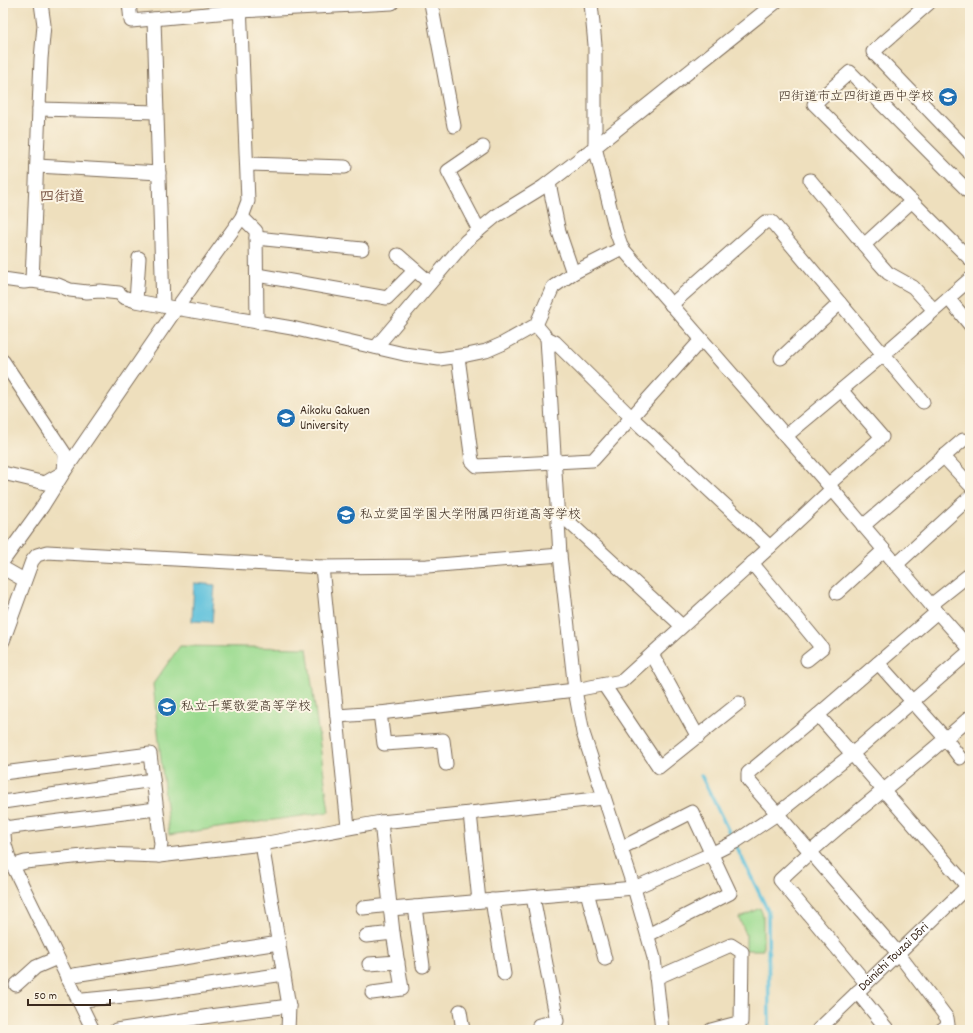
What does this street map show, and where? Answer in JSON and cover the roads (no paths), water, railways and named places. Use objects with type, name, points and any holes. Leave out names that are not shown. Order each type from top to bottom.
[{"type":"street","points":[[32,281],[41,59],[44,25],[41,3]]},
{"type":"street","points":[[129,3],[131,21],[240,7],[392,3]]},
{"type":"street","points":[[430,3],[454,126]]},
{"type":"street","points":[[363,908],[415,907],[634,888],[735,842],[776,814],[851,755],[913,702],[970,650],[622,248],[616,231],[595,147],[595,46],[592,3]]},
{"type":"street","points":[[376,347],[466,241],[496,216],[549,183],[775,3]]},
{"type":"street","points":[[929,3],[872,52],[970,153]]},
{"type":"street","points":[[3,561],[42,507],[170,308],[242,217],[248,201],[240,7]]},
{"type":"street","points":[[154,19],[159,173],[170,308]]},
{"type":"street","points":[[970,193],[850,72],[814,104],[970,259]]},
{"type":"street","points":[[39,109],[157,112]]},
{"type":"street","points":[[480,230],[448,171],[483,147]]},
{"type":"street","points":[[247,164],[345,167]]},
{"type":"street","points":[[37,166],[159,173]]},
{"type":"street","points":[[810,180],[888,273],[913,287],[934,310]]},
{"type":"street","points":[[549,183],[559,232],[573,273]]},
{"type":"street","points":[[864,246],[912,201]]},
{"type":"street","points":[[242,217],[256,231],[257,322]]},
{"type":"street","points":[[671,305],[765,222],[772,222],[923,402]]},
{"type":"street","points":[[256,238],[362,250]]},
{"type":"street","points":[[3,279],[58,285],[70,290],[119,293],[123,297],[136,301],[292,328],[376,347],[439,359],[458,357],[486,351],[536,325],[553,287],[573,273],[622,248]]},
{"type":"street","points":[[398,255],[430,284]]},
{"type":"street","points":[[136,301],[139,258]]},
{"type":"street","points":[[256,275],[387,298],[415,270]]},
{"type":"street","points":[[786,436],[883,355],[970,279]]},
{"type":"street","points":[[948,298],[970,325]]},
{"type":"street","points":[[780,358],[840,303]]},
{"type":"street","points":[[536,325],[547,338],[555,342],[632,418],[770,547]]},
{"type":"street","points":[[547,338],[560,555],[575,690],[583,733],[634,888],[654,958],[662,1030]]},
{"type":"street","points":[[458,357],[472,461],[477,466],[593,460],[701,340]]},
{"type":"street","points":[[3,360],[65,454],[64,472]]},
{"type":"street","points":[[337,716],[380,714],[575,690],[622,681],[770,547],[882,437],[841,390]]},
{"type":"street","points":[[864,526],[963,440]]},
{"type":"street","points":[[943,456],[970,485]]},
{"type":"street","points":[[3,473],[45,483],[64,472]]},
{"type":"street","points":[[896,565],[970,497]]},
{"type":"street","points":[[558,512],[682,626]]},
{"type":"street","points":[[836,593],[884,550]]},
{"type":"street","points":[[3,641],[32,561],[37,555],[47,552],[322,567],[427,566],[560,555]]},
{"type":"street","points":[[752,563],[822,648],[807,660]]},
{"type":"street","points":[[322,567],[348,828]]},
{"type":"street","points":[[3,568],[24,580]]},
{"type":"street","points":[[941,1030],[948,1025],[947,1018],[897,952],[748,780],[748,773],[878,663],[970,574]]},
{"type":"street","points":[[652,654],[698,737]]},
{"type":"street","points":[[878,663],[946,738],[960,758]]},
{"type":"street","points":[[604,685],[660,767],[739,703]]},
{"type":"street","points":[[380,714],[384,744],[443,740],[446,764]]},
{"type":"street","points":[[818,715],[851,755],[968,885]]},
{"type":"street","points":[[888,1030],[862,987],[780,880],[809,852],[946,738],[970,716]]},
{"type":"street","points":[[3,773],[150,754],[161,844],[159,856]]},
{"type":"street","points":[[3,802],[153,780]]},
{"type":"street","points":[[12,866],[25,862],[103,854],[159,856],[262,844],[381,822],[604,798]]},
{"type":"street","points":[[92,1030],[12,866],[4,846],[3,826],[156,808]]},
{"type":"street","points":[[621,848],[692,812],[730,893],[648,935]]},
{"type":"street","points":[[470,813],[486,901],[504,974]]},
{"type":"street","points":[[372,993],[402,989],[393,933],[381,822]]},
{"type":"street","points":[[262,844],[289,1006],[288,1030]]},
{"type":"street","name":"Dainichi Touzai Dōri","points":[[818,1030],[968,885]]},
{"type":"street","points":[[587,892],[605,960]]},
{"type":"street","points":[[533,897],[558,1021],[539,1025],[539,1030]]},
{"type":"street","points":[[415,907],[423,966]]},
{"type":"street","points":[[366,936],[393,933]]},
{"type":"street","points":[[67,978],[82,974],[278,943]]},
{"type":"street","points":[[656,978],[731,945],[742,952],[741,1022],[711,1030]]},
{"type":"street","points":[[16,985],[36,967],[57,958]]},
{"type":"street","points":[[369,964],[398,962]]},
{"type":"street","points":[[78,1002],[83,1000],[155,993],[284,974]]},
{"type":"street","points":[[116,1030],[289,1006]]},
{"type":"street","points":[[460,1012],[463,1030]]},
{"type":"water","points":[[194,583],[215,585],[212,622],[192,621]]},
{"type":"waterway","points":[[701,775],[768,911],[769,1030]]},
{"type":"place","name":"四街道市立四街道西中学校","points":[[948,97]]},
{"type":"place","name":"Aikoku Gakuen University","points":[[286,418]]},
{"type":"place","name":"私立愛国学園大学附属四街道高等学校","points":[[346,515]]},
{"type":"place","name":"私立千葉敬愛高等学校","points":[[167,707]]},
{"type":"district","name":"四街道","points":[[62,198]]}]
